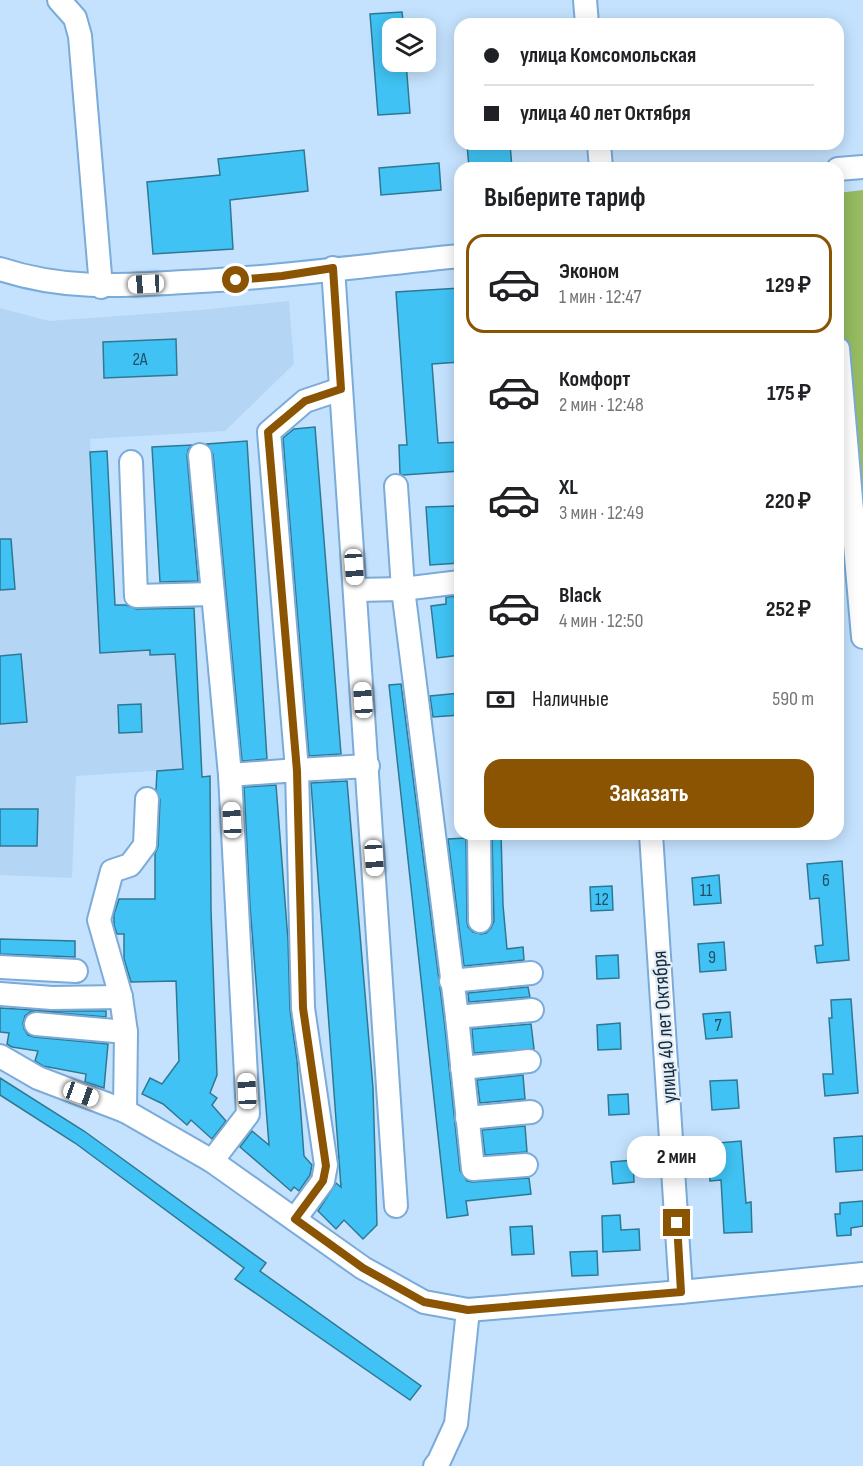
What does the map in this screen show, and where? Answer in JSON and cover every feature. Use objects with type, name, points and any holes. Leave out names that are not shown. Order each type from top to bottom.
[{"type":"street","points":[[59,0],[75,18],[80,36],[101,287]]},
{"type":"street","points":[[585,0],[586,18]]},
{"type":"street","points":[[844,169],[863,167]]},
{"type":"street","points":[[0,268],[53,283],[101,287],[248,279],[454,257]]},
{"type":"street","points":[[333,268],[396,1206]]},
{"type":"street","points":[[295,1219],[323,1181],[326,1166],[303,1008],[297,771],[268,432],[305,401],[341,389]]},
{"type":"street","points":[[844,418],[863,637]]},
{"type":"street","points":[[200,455],[230,775],[248,1113],[212,1161]]},
{"type":"street","points":[[131,462],[136,596],[212,594]]},
{"type":"street","points":[[396,486],[402,589],[457,1017],[473,1168],[526,1164]]},
{"type":"street","points":[[356,590],[402,589],[454,583]]},
{"type":"street","points":[[230,775],[368,765]]},
{"type":"street","points":[[125,1111],[126,1032],[121,997],[99,920],[112,871],[130,865],[145,845],[147,799]]},
{"type":"street","points":[[479,840],[480,921]]},
{"type":"street","name":"улица 40 лет Октября","points":[[651,840],[681,1292]]},
{"type":"street","points":[[0,967],[76,971]]},
{"type":"street","points":[[451,981],[531,973]]},
{"type":"street","points":[[0,994],[51,998],[121,997]]},
{"type":"street","points":[[457,1017],[532,1010]]},
{"type":"street","points":[[36,1024],[126,1032]]},
{"type":"street","points":[[0,1056],[38,1078],[125,1111],[212,1161],[363,1268],[424,1302],[468,1310],[863,1274]]},
{"type":"street","points":[[462,1068],[529,1061]]},
{"type":"street","points":[[467,1118],[531,1112]]},
{"type":"street","points":[[435,1466],[456,1424],[468,1310]]},
{"type":"shaded area","points":[[289,301],[294,364],[225,431],[90,439],[98,618],[149,616],[150,655],[175,654],[183,769],[76,776],[72,878],[0,875],[0,308],[49,321]]},
{"type":"green space","points":[[863,190],[863,503],[844,363],[844,192]]},
{"type":"building","points":[[402,12],[403,18],[382,18],[382,72],[407,72],[410,113],[378,115],[370,14]]},
{"type":"building","points":[[304,150],[308,191],[230,200],[233,249],[153,254],[147,182],[220,175],[218,159]]},
{"type":"building","points":[[468,150],[510,150],[512,162],[468,162]]},
{"type":"building","points":[[439,163],[441,190],[381,195],[379,168]]},
{"type":"building","points":[[454,288],[454,362],[432,364],[438,443],[454,442],[454,471],[400,474],[399,445],[407,445],[396,292]]},
{"type":"building","points":[[176,339],[177,375],[104,378],[103,342]]},
{"type":"building","points":[[315,427],[341,754],[309,756],[283,438],[294,429]]},
{"type":"building","points":[[247,441],[267,759],[242,761],[213,454],[207,444]]},
{"type":"building","points":[[192,445],[187,456],[198,581],[160,582],[152,447]]},
{"type":"building","points":[[107,451],[115,605],[126,605],[136,609],[194,608],[202,777],[210,776],[211,910],[217,1075],[210,1093],[217,1098],[212,1105],[226,1121],[212,1139],[191,1120],[187,1125],[163,1104],[142,1094],[150,1078],[162,1084],[179,1061],[176,981],[131,982],[124,959],[124,934],[117,934],[114,925],[114,914],[119,899],[155,899],[155,854],[158,846],[160,800],[156,790],[157,771],[183,769],[175,654],[150,655],[150,650],[100,653],[90,452]]},
{"type":"building","points":[[454,506],[454,563],[430,565],[426,507]]},
{"type":"building","points":[[0,539],[11,539],[15,589],[0,590]]},
{"type":"building","points":[[454,596],[454,656],[437,658],[431,606],[446,604],[446,597]]},
{"type":"building","points":[[21,654],[27,722],[0,724],[0,656]]},
{"type":"building","points":[[401,684],[444,1019],[460,1171],[467,1181],[473,1182],[529,1178],[531,1194],[466,1201],[468,1215],[447,1218],[389,685]]},
{"type":"building","points":[[454,694],[454,715],[433,717],[430,696]]},
{"type":"building","points":[[141,704],[142,732],[119,733],[118,705]]},
{"type":"building","points":[[347,781],[373,1088],[377,1225],[363,1239],[344,1220],[336,1229],[318,1211],[336,1183],[341,1187],[311,783]]},
{"type":"building","points":[[276,785],[288,940],[290,1010],[297,1061],[304,1156],[312,1165],[310,1175],[299,1191],[294,1187],[291,1191],[240,1147],[252,1131],[269,1145],[250,906],[244,787]]},
{"type":"building","points":[[0,809],[38,809],[37,846],[0,846]]},
{"type":"building","points":[[448,839],[466,840],[468,927],[473,932],[486,933],[494,921],[492,840],[501,840],[507,949],[523,947],[524,960],[464,966]]},
{"type":"building","points":[[842,861],[849,960],[817,963],[815,946],[823,945],[819,898],[810,899],[807,864]]},
{"type":"building","points":[[719,875],[721,903],[694,905],[692,878]]},
{"type":"building","points":[[612,886],[613,910],[591,911],[590,887]]},
{"type":"building","points":[[0,939],[75,941],[75,957],[0,954]]},
{"type":"building","points":[[724,942],[726,970],[700,972],[698,944]]},
{"type":"building","points":[[618,955],[619,978],[597,979],[596,956]]},
{"type":"building","points":[[528,987],[530,997],[469,1002],[468,993]]},
{"type":"building","points":[[851,999],[858,1093],[825,1096],[823,1074],[833,1074],[829,1018],[832,1018],[831,1000]]},
{"type":"building","points":[[0,1008],[106,1011],[106,1017],[30,1012],[25,1016],[23,1023],[28,1035],[34,1037],[108,1044],[104,1088],[85,1082],[86,1074],[43,1066],[35,1061],[38,1051],[12,1047],[7,1044],[9,1033],[0,1032]]},
{"type":"building","points":[[730,1012],[732,1037],[706,1039],[703,1014]]},
{"type":"building","points":[[620,1023],[621,1049],[598,1050],[597,1025]]},
{"type":"building","points":[[531,1024],[534,1049],[474,1053],[472,1029]]},
{"type":"building","points":[[523,1075],[525,1099],[480,1103],[477,1080]]},
{"type":"building","points":[[0,1078],[84,1131],[266,1263],[260,1271],[421,1386],[410,1400],[235,1279],[244,1268],[75,1143],[0,1095]]},
{"type":"building","points":[[737,1080],[739,1108],[712,1110],[710,1081]]},
{"type":"building","points":[[628,1094],[629,1114],[609,1115],[608,1095]]},
{"type":"building","points":[[525,1126],[527,1152],[485,1155],[482,1130]]},
{"type":"building","points":[[863,1136],[863,1170],[836,1172],[834,1138]]},
{"type":"building","points":[[741,1141],[746,1203],[751,1202],[752,1232],[724,1233],[721,1180],[710,1181],[707,1144]]},
{"type":"building","points":[[633,1160],[634,1182],[613,1184],[611,1162]]},
{"type":"building","points":[[863,1201],[863,1226],[851,1228],[851,1235],[837,1236],[835,1214],[840,1214],[840,1203]]},
{"type":"building","points":[[620,1215],[621,1230],[639,1229],[640,1250],[603,1252],[602,1216]]},
{"type":"building","points":[[532,1226],[534,1254],[512,1255],[510,1227]]},
{"type":"building","points":[[597,1251],[598,1275],[572,1276],[570,1252]]},
{"type":"route","points":[[236,280],[333,268],[341,389],[305,401],[268,432],[297,771],[303,1008],[326,1166],[323,1181],[295,1219],[363,1268],[424,1302],[468,1310],[681,1292],[677,1223]]}]
